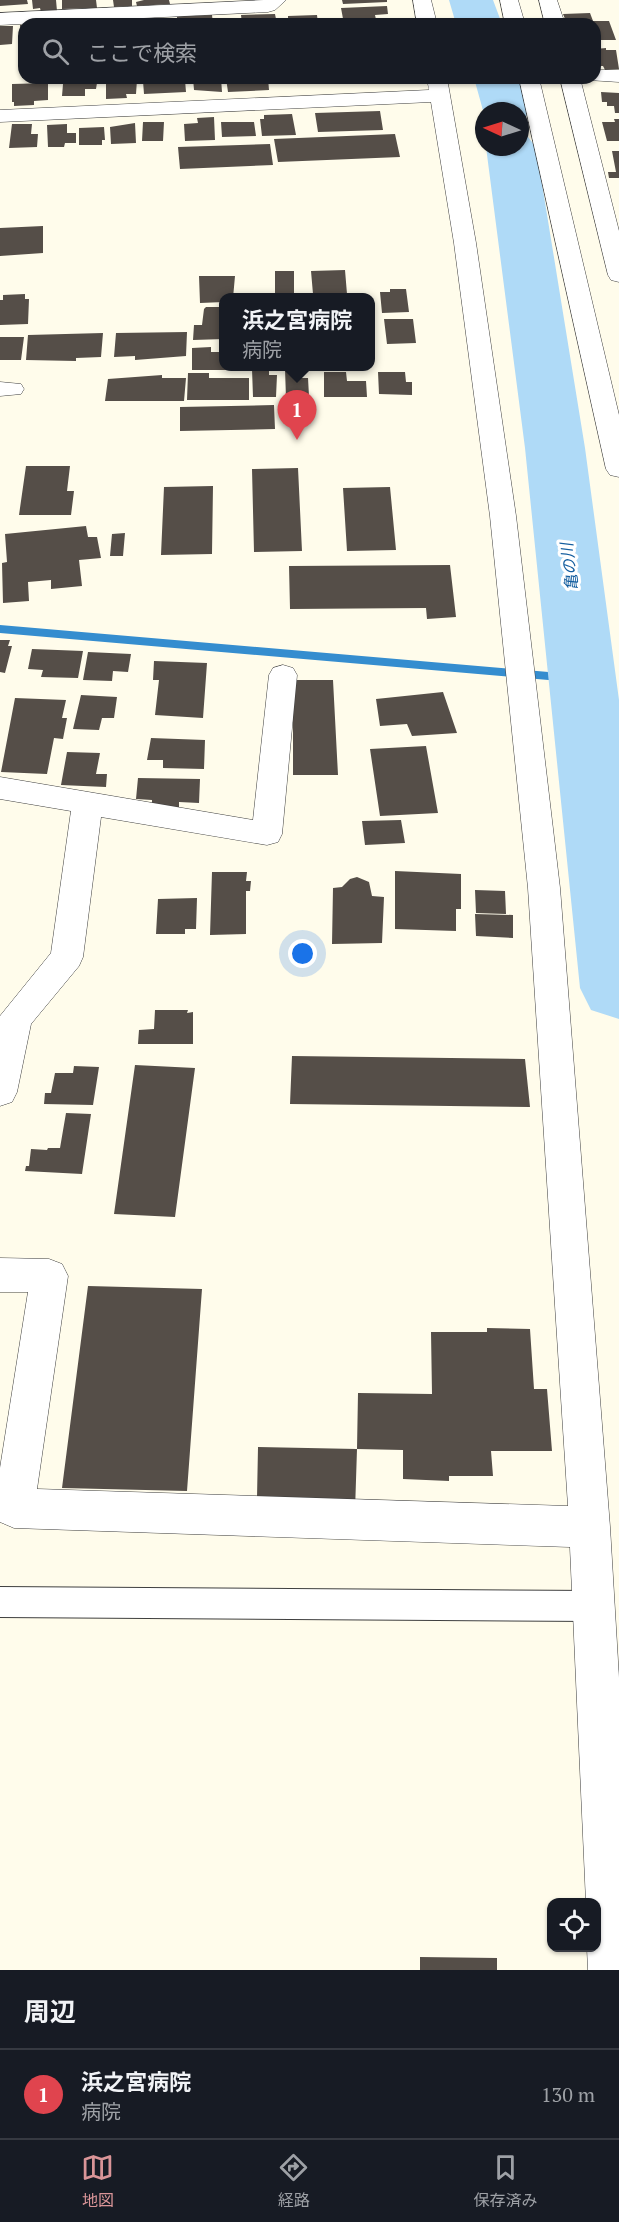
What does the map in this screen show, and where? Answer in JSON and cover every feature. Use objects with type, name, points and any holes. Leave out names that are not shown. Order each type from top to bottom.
[{"type":"street","points":[[21,18],[267,6],[278,0]]},
{"type":"street","points":[[422,0],[426,18]]},
{"type":"street","points":[[509,0],[514,18]]},
{"type":"street","points":[[548,0],[553,18]]},
{"type":"street","points":[[0,19],[18,18]]},
{"type":"street","points":[[601,76],[619,76]]},
{"type":"street","points":[[530,84],[619,469]]},
{"type":"street","points":[[571,84],[619,276]]},
{"type":"street","points":[[0,116],[439,87],[465,243],[502,505],[544,888],[590,1527],[603,1592],[612,1970]]},
{"type":"street","points":[[0,788],[267,834],[283,675]]},
{"type":"street","points":[[0,1092],[15,1019],[67,957],[87,804]]},
{"type":"street","points":[[0,1275],[49,1276],[14,1508],[590,1527]]},
{"type":"street","points":[[0,1602],[603,1592]]},
{"type":"building","points":[[0,0],[27,0],[28,4],[0,6]]},
{"type":"building","points":[[32,0],[56,0],[57,11],[41,12],[40,8],[33,9]]},
{"type":"building","points":[[62,0],[96,0],[97,8],[62,9]]},
{"type":"building","points":[[113,0],[132,0],[132,6],[114,7]]},
{"type":"building","points":[[169,0],[170,4],[137,6],[136,2]]},
{"type":"building","points":[[342,0],[387,0],[387,2],[343,4]]},
{"type":"building","points":[[387,6],[388,14],[375,15],[376,18],[343,18],[341,8]]},
{"type":"building","points":[[590,13],[592,18],[565,18],[563,14]]},
{"type":"building","points":[[275,14],[276,18],[241,18],[241,15]]},
{"type":"building","points":[[212,15],[212,18],[177,18],[177,16]]},
{"type":"building","points":[[317,15],[317,18],[288,18],[288,16]]},
{"type":"building","points":[[601,21],[609,21],[616,40],[601,40]]},
{"type":"building","points":[[0,26],[13,26],[12,44],[0,45]]},
{"type":"building","points":[[601,48],[616,50],[619,69],[605,70],[601,66]]},
{"type":"building","points":[[12,84],[48,84],[48,100],[34,101],[34,105],[14,106]]},
{"type":"building","points":[[63,84],[97,84],[96,89],[85,89],[85,96],[62,96]]},
{"type":"building","points":[[106,84],[137,84],[136,94],[126,94],[127,98],[106,99]]},
{"type":"building","points":[[143,84],[185,84],[186,92],[144,94]]},
{"type":"building","points":[[194,84],[221,84],[222,92],[194,90]]},
{"type":"building","points":[[227,84],[268,84],[269,90],[228,92]]},
{"type":"building","points":[[601,92],[619,93],[619,113],[615,113],[614,106],[607,106],[607,102],[602,102]]},
{"type":"building","points":[[380,111],[383,130],[318,132],[315,113]]},
{"type":"building","points":[[292,114],[296,135],[262,136],[260,119],[264,119],[264,115]]},
{"type":"building","points":[[214,117],[215,140],[185,141],[184,124],[198,123],[197,118]]},
{"type":"building","points":[[614,119],[619,119],[619,141],[607,141],[602,122],[615,122]]},
{"type":"building","points":[[143,122],[164,122],[163,141],[142,141]]},
{"type":"building","points":[[221,122],[254,122],[256,136],[222,137]]},
{"type":"building","points":[[135,123],[136,143],[111,144],[110,127]]},
{"type":"building","points":[[12,124],[32,124],[31,134],[38,134],[37,147],[9,148]]},
{"type":"building","points":[[67,124],[67,133],[76,133],[76,143],[65,143],[64,147],[48,147],[47,125]]},
{"type":"building","points":[[104,127],[105,140],[102,140],[102,145],[79,145],[79,128]]},
{"type":"building","points":[[395,134],[400,157],[278,162],[274,139]]},
{"type":"building","points":[[270,144],[273,165],[180,169],[178,147]]},
{"type":"building","points":[[612,151],[619,151],[619,178],[609,178],[608,172],[616,172]]},
{"type":"building","points":[[43,226],[43,253],[0,256],[0,228]]},
{"type":"building","points":[[345,270],[347,293],[313,293],[311,271]]},
{"type":"building","points":[[275,271],[294,271],[294,293],[275,293]]},
{"type":"building","points":[[199,276],[235,276],[233,293],[219,293],[219,302],[200,303]]},
{"type":"building","points":[[390,289],[406,289],[409,312],[382,313],[380,292],[390,292]]},
{"type":"building","points":[[25,294],[25,299],[29,299],[28,324],[0,325],[0,300],[3,300],[3,295]]},
{"type":"building","points":[[219,307],[219,339],[193,340],[194,325],[202,325],[204,309]]},
{"type":"building","points":[[384,319],[413,319],[416,343],[387,344]]},
{"type":"building","points":[[187,332],[186,356],[135,360],[135,356],[114,357],[116,333]]},
{"type":"building","points":[[103,333],[101,357],[76,358],[76,361],[26,360],[28,335]]},
{"type":"building","points":[[0,337],[24,337],[21,360],[0,360]]},
{"type":"building","points":[[211,347],[211,352],[219,352],[219,370],[192,370],[192,348]]},
{"type":"building","points":[[252,371],[269,371],[269,375],[277,375],[276,397],[253,397]]},
{"type":"building","points":[[285,371],[296,371],[297,375],[302,375],[302,378],[308,378],[309,396],[286,398]]},
{"type":"building","points":[[324,372],[346,372],[347,381],[366,381],[367,397],[324,397]]},
{"type":"building","points":[[378,372],[405,372],[406,382],[412,382],[412,395],[379,394]]},
{"type":"building","points":[[188,373],[209,373],[209,378],[249,378],[249,400],[187,400]]},
{"type":"building","points":[[162,375],[162,378],[186,378],[184,401],[105,401],[108,379]]},
{"type":"building","points":[[274,405],[275,429],[180,431],[180,407]]},
{"type":"building","points":[[26,466],[70,466],[67,491],[74,491],[71,515],[19,515]]},
{"type":"building","points":[[298,468],[302,551],[254,552],[252,469]]},
{"type":"building","points":[[213,486],[212,554],[161,555],[164,487]]},
{"type":"building","points":[[390,487],[396,550],[347,551],[343,488]]},
{"type":"building","points":[[86,526],[88,537],[97,537],[101,558],[79,560],[82,586],[51,589],[51,580],[28,582],[29,601],[3,603],[2,563],[7,562],[5,534]]},
{"type":"building","points":[[125,533],[123,556],[110,556],[112,534]]},
{"type":"building","points":[[450,565],[456,617],[427,619],[426,608],[290,609],[289,566]]},
{"type":"building","points":[[0,640],[10,640],[8,646],[12,646],[5,673],[0,672]]},
{"type":"building","points":[[32,649],[83,651],[78,678],[41,677],[43,670],[28,669]]},
{"type":"building","points":[[88,652],[131,654],[128,672],[113,671],[112,681],[83,680]]},
{"type":"building","points":[[154,661],[207,663],[203,718],[155,715],[159,680],[153,680]]},
{"type":"building","points":[[293,680],[333,680],[338,775],[293,775]]},
{"type":"building","points":[[443,692],[457,733],[412,736],[407,724],[380,726],[376,699]]},
{"type":"building","points":[[81,695],[117,697],[114,718],[102,718],[99,730],[73,729]]},
{"type":"building","points":[[15,698],[66,700],[62,718],[67,718],[63,739],[54,738],[47,774],[1,772]]},
{"type":"building","points":[[151,738],[205,740],[204,769],[163,768],[163,760],[147,760]]},
{"type":"building","points":[[426,746],[438,813],[380,816],[370,749]]},
{"type":"building","points":[[67,752],[100,753],[96,774],[107,774],[106,787],[61,785]]},
{"type":"building","points":[[138,778],[200,779],[199,803],[179,802],[179,810],[152,808],[152,800],[136,799]]},
{"type":"building","points":[[401,820],[405,843],[365,845],[362,821]]},
{"type":"building","points":[[395,871],[461,874],[461,909],[456,909],[456,931],[395,929]]},
{"type":"building","points":[[212,872],[247,872],[246,881],[251,881],[250,891],[246,891],[246,934],[210,935]]},
{"type":"building","points":[[357,877],[369,882],[372,896],[384,897],[382,943],[332,944],[333,888],[342,887],[350,879]]},
{"type":"building","points":[[475,890],[505,891],[506,914],[476,913]]},
{"type":"building","points":[[197,898],[196,929],[185,929],[185,934],[156,934],[158,899]]},
{"type":"building","points":[[475,914],[513,915],[513,938],[476,936]]},
{"type":"building","points":[[155,1010],[193,1012],[193,1044],[138,1044],[139,1030],[154,1029]]},
{"type":"building","points":[[292,1056],[525,1059],[530,1107],[290,1104]]},
{"type":"building","points":[[135,1065],[195,1068],[175,1217],[114,1214]]},
{"type":"building","points":[[74,1066],[99,1067],[93,1105],[44,1104],[45,1093],[51,1093],[55,1073],[73,1073]]},
{"type":"building","points":[[66,1113],[91,1114],[82,1174],[25,1171],[26,1166],[29,1166],[31,1149],[60,1148]]},
{"type":"building","points":[[88,1286],[202,1289],[187,1491],[62,1488]]},
{"type":"building","points":[[487,1328],[530,1329],[534,1389],[547,1389],[552,1451],[491,1451],[493,1476],[449,1476],[449,1481],[403,1479],[403,1450],[357,1449],[358,1393],[432,1394],[431,1332],[487,1332]]},
{"type":"building","points":[[258,1447],[357,1449],[355,1511],[257,1498]]},
{"type":"building","points":[[420,1957],[497,1958],[497,1970],[420,1970]]},
{"type":"waterway","name":"亀の川","points":[[471,0],[477,18]]},
{"type":"waterway","name":"亀の川","points":[[499,84],[504,102]]},
{"type":"waterway","name":"亀の川","points":[[512,156],[555,448],[619,988]]},
{"type":"waterway","points":[[0,629],[583,679]]},
{"type":"place","name":"浜之宮病院","points":[[297,440]]}]
